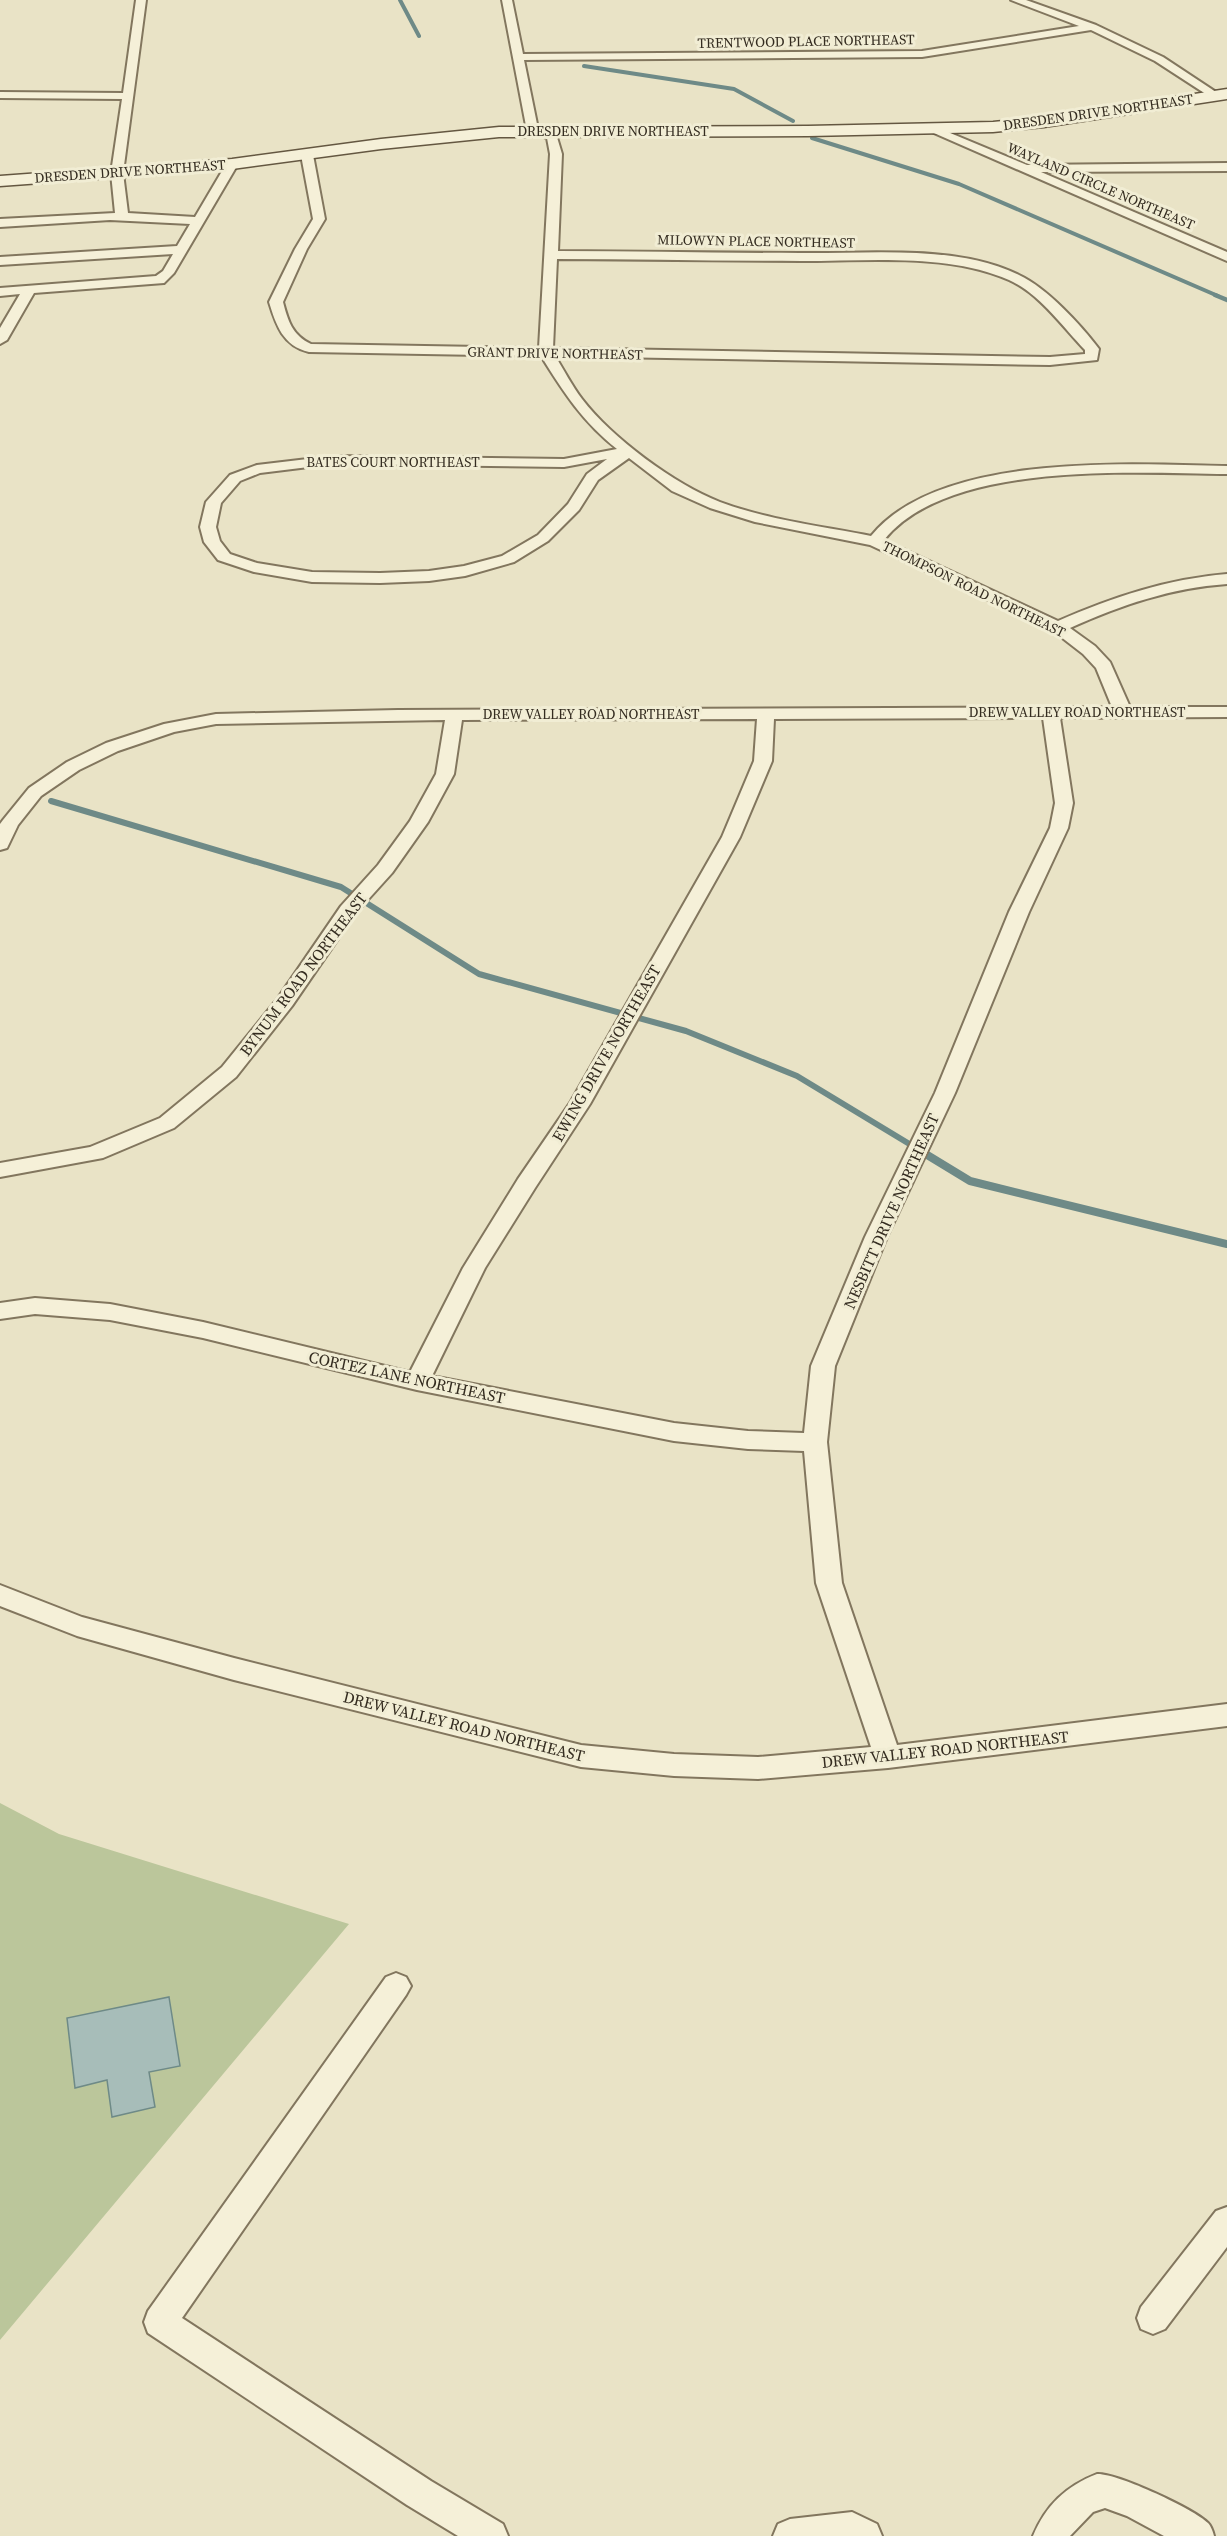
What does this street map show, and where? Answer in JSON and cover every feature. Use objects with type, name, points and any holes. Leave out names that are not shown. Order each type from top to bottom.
[{"type":"street","points":[[122,216],[117,173],[141,0]]},
{"type":"street","points":[[507,0],[534,131],[552,136],[556,154],[546,353]]},
{"type":"street","points":[[1016,0],[1092,27],[1159,59],[1221,95]]},
{"type":"street","name":"TRENTWOOD PLACE NORTHEAST","points":[[519,57],[922,54],[1092,27]]},
{"type":"street","points":[[0,95],[129,96]]},
{"type":"street","name":"DRESDEN DRIVE NORTHEAST","points":[[0,181],[232,164],[452,135],[534,131],[931,128],[1044,122],[1221,95]]},
{"type":"street","name":"WAYLAND CIRCLE NORTHEAST","points":[[931,128],[1227,257]]},
{"type":"street","name":"GRANT DRIVE NORTHEAST","points":[[307,155],[319,219],[300,249],[276,302],[284,329],[294,342],[309,348],[1021,360]]},
{"type":"street","points":[[0,292],[159,280],[168,273],[232,164]]},
{"type":"street","points":[[1020,168],[1227,167]]},
{"type":"street","points":[[0,223],[122,216],[197,221]]},
{"type":"street","points":[[0,261],[182,249]]},
{"type":"street","name":"MILOWYN PLACE NORTHEAST","points":[[551,255],[921,259],[961,263],[999,271],[1033,290],[1092,349],[1092,357],[1080,360],[1021,360]]},
{"type":"street","points":[[0,340],[29,290]]},
{"type":"street","name":"THOMPSON ROAD NORTHEAST","points":[[546,353],[576,401],[605,432],[677,488],[715,505],[754,517],[875,541],[1058,627],[1089,650],[1104,666],[1123,712]]},
{"type":"street","name":"BATES COURT NORTHEAST","points":[[629,452],[591,477],[574,507],[543,538],[508,559],[465,571],[429,576],[380,578],[312,577],[254,567],[224,557],[212,542],[208,527],[214,502],[235,478],[256,469],[333,460],[564,463],[629,452]]},
{"type":"street","points":[[875,541],[890,524],[923,503],[1002,478],[1076,469],[1227,470]]},
{"type":"street","points":[[1058,627],[1123,599],[1156,590],[1227,579]]},
{"type":"street","name":"DREW VALLEY ROAD NORTHEAST","points":[[0,844],[9,824],[35,792],[73,766],[112,747],[170,728],[216,719],[454,715],[1227,712]]},
{"type":"street","name":"EWING DRIVE NORTHEAST","points":[[417,1382],[474,1268],[579,1104],[730,837],[763,761],[766,713]]},
{"type":"street","name":"NESBITT DRIVE NORTHEAST","points":[[888,1757],[829,1583],[815,1443],[823,1366],[876,1237],[945,1093],[1019,912],[1059,828],[1064,803],[1051,713]]},
{"type":"street","name":"BYNUM ROAD NORTHEAST","points":[[0,1170],[95,1152],[167,1123],[229,1072],[285,1002],[348,910],[385,869],[419,822],[445,774],[454,715]]},
{"type":"street","name":"CORTEZ LANE NORTHEAST","points":[[0,1311],[35,1306],[111,1312],[203,1330],[417,1382],[674,1432],[748,1440],[815,1443]]},
{"type":"street","name":"DREW VALLEY ROAD NORTHEAST","points":[[0,1595],[77,1626],[234,1670],[581,1756],[674,1766],[758,1768],[888,1757],[1227,1715]]},
{"type":"street","points":[[396,1986],[160,2322],[418,2493],[491,2536]]},
{"type":"street","points":[[1154,2318],[1227,2222]]},
{"type":"street","points":[[1050,2536],[1056,2522],[1089,2494],[1104,2490],[1139,2504],[1197,2536]]},
{"type":"street","points":[[790,2536],[852,2529],[865,2536]]},
{"type":"green space","points":[[0,1803],[59,1834],[349,1924],[0,2340]]},
{"type":"water","points":[[169,1997],[180,2066],[149,2072],[155,2107],[112,2117],[107,2080],[75,2088],[67,2018]]},
{"type":"waterway","points":[[400,0],[419,36]]},
{"type":"waterway","points":[[584,66],[734,89],[793,121]]},
{"type":"waterway","points":[[812,138],[959,184],[1218,296]]},
{"type":"waterway","points":[[1215,295],[1227,300]]},
{"type":"waterway","points":[[51,801],[341,887],[479,974],[686,1031],[797,1076],[921,1151]]},
{"type":"waterway","points":[[919,1150],[970,1181],[1227,1244]]}]
